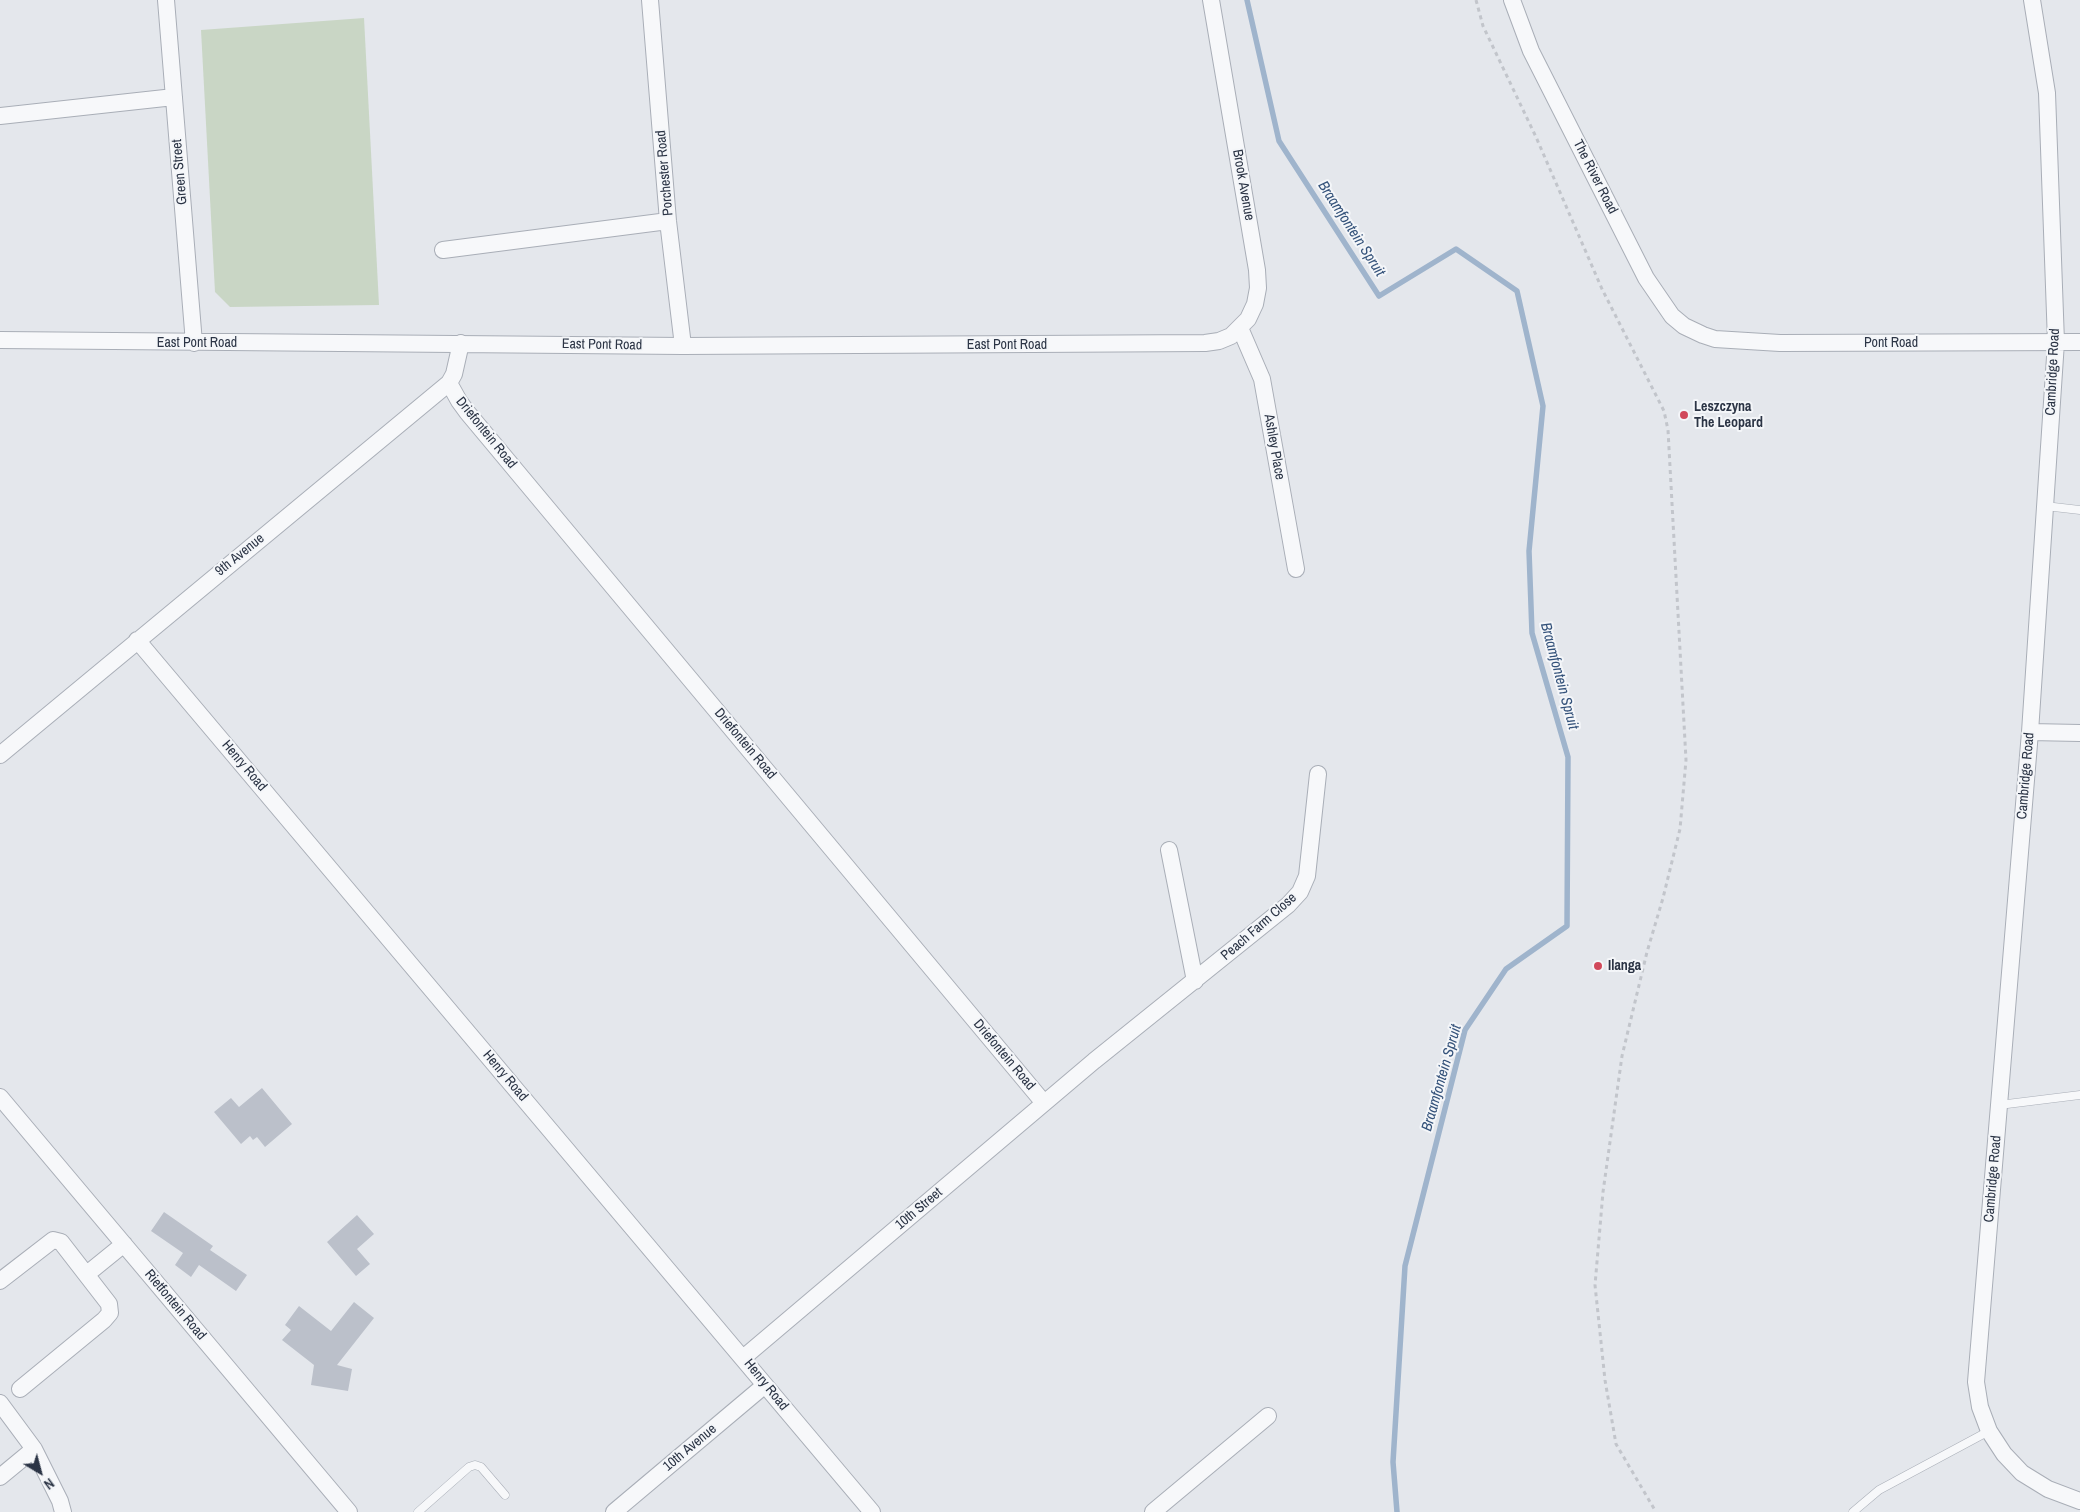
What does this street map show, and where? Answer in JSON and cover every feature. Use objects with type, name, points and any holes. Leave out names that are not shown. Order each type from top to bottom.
[{"type":"street","name":"Green Street","points":[[166,0],[194,343]]},
{"type":"street","name":"Porchester Road","points":[[650,0],[668,221],[683,346]]},
{"type":"street","name":"Brook Avenue","points":[[1205,343],[1219,341],[1231,336],[1240,328],[1248,319],[1258,288],[1257,270],[1211,0]]},
{"type":"street","name":"The River Road","points":[[1512,0],[1531,51],[1646,278],[1672,316],[1684,326],[1702,335]]},
{"type":"street","name":"Cambridge Road","points":[[2032,0],[2047,93],[2056,342],[2030,732],[1976,1382],[1980,1407],[1989,1430],[2004,1454],[2022,1474],[2048,1489],[2080,1501]]},
{"type":"street","points":[[0,116],[174,97]]},
{"type":"street","points":[[443,250],[668,221]]},
{"type":"street","name":"Ashley Place","points":[[1240,328],[1262,379],[1296,569]]},
{"type":"street","name":"Pont Road","points":[[1702,335],[1715,339],[1780,343],[2080,342]]},
{"type":"street","name":"East Pont Road","points":[[0,340],[683,346],[1205,343]]},
{"type":"street","points":[[449,383],[454,374],[461,343]]},
{"type":"street","name":"9th Avenue","points":[[0,755],[449,383]]},
{"type":"street","name":"Driefontein Road","points":[[449,383],[467,412],[1044,1103]]},
{"type":"street","name":"Henry Road","points":[[137,640],[872,1512]]},
{"type":"street","points":[[2030,732],[2080,733]]},
{"type":"street","name":"Peach Farm Close","points":[[1094,1061],[1282,910],[1300,892],[1307,876],[1311,854],[1318,774]]},
{"type":"street","points":[[1169,850],[1195,981]]},
{"type":"street","name":"10th Street","points":[[744,1358],[1094,1061]]},
{"type":"street","name":"Rietfontein Road","points":[[0,1097],[349,1512]]},
{"type":"street","points":[[0,1281],[54,1240],[61,1242],[110,1304],[110,1313],[20,1389]]},
{"type":"street","points":[[87,1274],[124,1244]]},
{"type":"street","name":"10th Avenue","points":[[614,1512],[765,1385]]},
{"type":"street","points":[[0,1403],[34,1449],[60,1501],[63,1512]]},
{"type":"street","points":[[1153,1512],[1268,1416]]},
{"type":"street","points":[[0,1477],[34,1449]]},
{"type":"lane","points":[[2044,506],[2080,510]]},
{"type":"lane","points":[[1999,1105],[2080,1096]]},
{"type":"lane","points":[[1853,1512],[1879,1490],[1989,1430]]},
{"type":"lane","points":[[418,1512],[469,1468],[475,1465],[481,1467],[506,1495]]},
{"type":"path","points":[[1476,0],[1483,26],[1536,137],[1602,289],[1664,411],[1668,430],[1686,760],[1680,829],[1663,898],[1646,952],[1622,1056],[1603,1192],[1595,1285],[1605,1380],[1616,1444],[1656,1512]]},
{"type":"green space","points":[[364,18],[379,305],[230,307],[215,292],[201,30]]},
{"type":"building","points":[[262,1088],[292,1124],[265,1147],[257,1137],[253,1140],[250,1136],[241,1144],[214,1112],[231,1098],[239,1107]]},
{"type":"building","points":[[164,1212],[213,1246],[210,1250],[247,1275],[236,1291],[199,1265],[191,1277],[175,1265],[183,1253],[151,1231]]},
{"type":"building","points":[[357,1215],[374,1234],[357,1249],[370,1264],[356,1276],[327,1242]]},
{"type":"building","points":[[354,1302],[374,1318],[337,1365],[352,1369],[348,1391],[311,1385],[314,1365],[282,1340],[291,1330],[285,1325],[299,1306],[331,1331]]},
{"type":"waterway","name":"Braamfontein Spruit","points":[[1247,0],[1279,141],[1379,296],[1456,249],[1517,291],[1543,406],[1529,551],[1532,633],[1568,757],[1567,926],[1506,969],[1465,1030],[1405,1266],[1393,1462],[1397,1512]]},
{"type":"place","name":"Leszczyna The Leopard","points":[[1684,415]]},
{"type":"place","name":"Ilanga","points":[[1598,966]]}]
